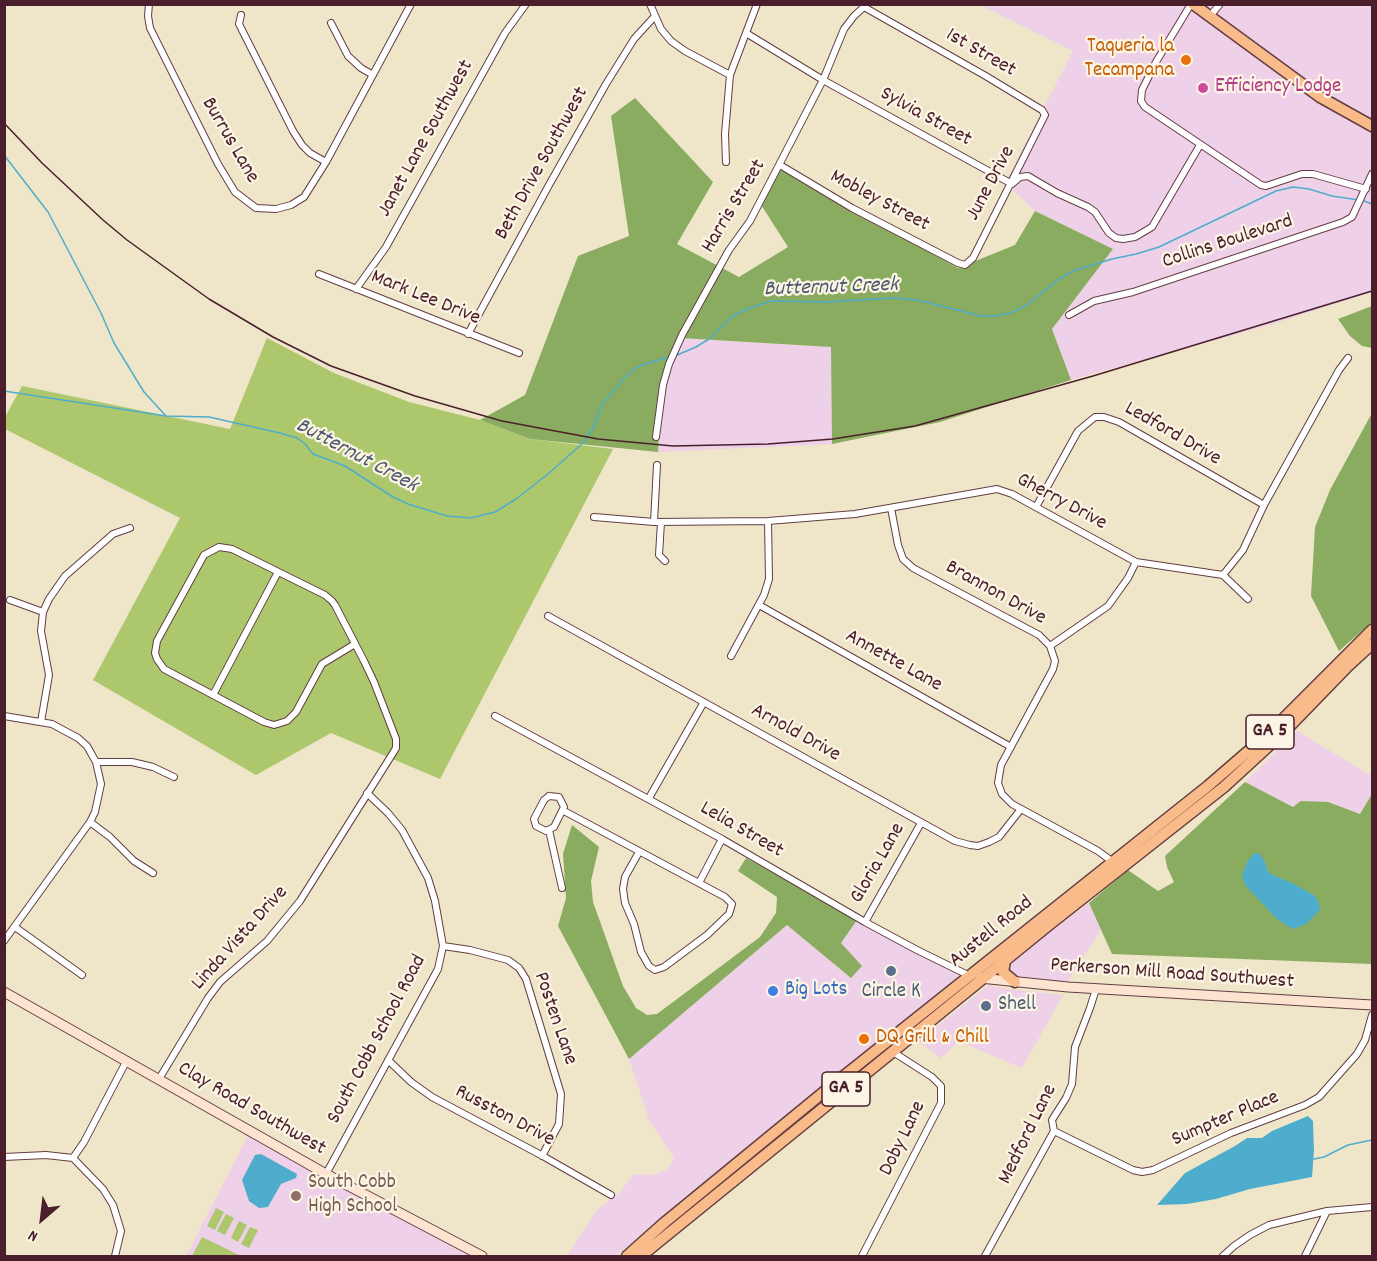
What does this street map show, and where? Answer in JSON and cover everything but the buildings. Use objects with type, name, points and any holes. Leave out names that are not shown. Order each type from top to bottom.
[{"type":"main road","points":[[1192,4],[1320,97],[1372,126]]},
{"type":"main road","name":"Austell Road","points":[[627,1257],[664,1223],[813,1100],[1208,786],[1251,749],[1372,630]]},
{"type":"main road","name":"Austell Road","points":[[641,1257],[816,1112],[1242,771],[1372,644]]},
{"type":"main road","points":[[1005,961],[1003,972],[1015,982]]},
{"type":"street","name":"Burrus Lane","points":[[149,4],[150,28],[218,164],[235,192],[256,208],[276,209],[291,205],[304,197],[326,162],[411,4]]},
{"type":"street","name":"Janet Lane Southwest","points":[[356,289],[386,247],[505,33],[526,4]]},
{"type":"street","points":[[650,4],[661,29],[671,41],[730,75]]},
{"type":"street","points":[[726,162],[725,134],[730,75],[757,4]]},
{"type":"street","points":[[1192,4],[1156,62],[1141,95],[1141,101],[1150,111],[1261,185],[1266,186],[1302,174],[1313,174],[1366,189]]},
{"type":"street","points":[[1210,15],[1220,4]]},
{"type":"street","name":"Harris Street","points":[[656,437],[663,385],[669,364],[682,335],[780,165],[823,80],[844,29],[865,6]]},
{"type":"street","name":"1st Street","points":[[865,6],[1042,110],[1045,115]]},
{"type":"street","points":[[241,15],[239,24],[293,131],[302,146],[326,162]]},
{"type":"street","name":"Beth Drive Southwest","points":[[468,334],[606,84],[634,39],[655,16]]},
{"type":"street","points":[[331,23],[348,56],[360,68],[373,75]]},
{"type":"street","name":"Sylvia Street","points":[[746,33],[823,80],[1012,184]]},
{"type":"street","name":"June Drive","points":[[965,265],[973,258],[1045,115]]},
{"type":"street","points":[[1012,184],[1020,177],[1028,176],[1088,207],[1095,213],[1106,230],[1116,238],[1135,237],[1147,231],[1157,220],[1200,145]]},
{"type":"street","name":"Mobley Street","points":[[780,165],[852,208],[965,265]]},
{"type":"street","name":"Collins Boulevard","points":[[1069,315],[1094,301],[1133,292],[1352,218],[1372,174]]},
{"type":"street","name":"Mark Lee Drive","points":[[320,274],[519,353]]},
{"type":"street","points":[[1248,599],[1223,575],[1242,550],[1264,505],[1339,370],[1348,358]]},
{"type":"street","name":"Ledford Drive","points":[[1036,507],[1078,431],[1095,417],[1104,417],[1119,422],[1264,505]]},
{"type":"street","points":[[657,465],[659,555],[665,561]]},
{"type":"street","name":"Gherry Drive","points":[[594,517],[657,522],[768,521],[855,514],[997,489],[1012,494],[1136,562],[1223,575]]},
{"type":"street","name":"Brannon Drive","points":[[891,508],[903,559],[913,568],[1039,635],[1050,646],[1055,661],[1053,669],[1001,765],[998,783],[1002,794],[1012,804],[1098,851],[1113,862],[1125,866]]},
{"type":"street","points":[[731,656],[759,605],[769,579],[768,521]]},
{"type":"street","points":[[41,722],[49,675],[41,631],[43,612],[65,576],[113,534],[130,528]]},
{"type":"street","points":[[219,547],[278,572],[330,598],[355,644],[322,664],[296,712],[280,724],[264,722],[164,669],[155,653],[157,641],[199,563],[208,551],[219,547]]},
{"type":"street","points":[[1050,646],[1108,606],[1128,578],[1136,562]]},
{"type":"street","points":[[213,695],[278,572]]},
{"type":"street","points":[[10,600],[43,612]]},
{"type":"street","name":"Annette Lane","points":[[759,605],[1011,747]]},
{"type":"street","name":"Arnold Drive","points":[[548,616],[956,841],[978,846],[999,837],[1021,809]]},
{"type":"street","name":"Linda Vista Drive","points":[[159,1079],[214,990],[267,940],[300,901],[396,748],[396,739],[374,682],[355,644]]},
{"type":"street","points":[[649,798],[704,702]]},
{"type":"street","points":[[4,716],[52,724],[78,738],[87,746],[96,762],[101,784],[95,812],[90,822],[4,941]]},
{"type":"street","name":"Lelia Street","points":[[495,716],[649,798],[865,922],[970,976]]},
{"type":"street","points":[[96,762],[132,762],[153,767],[174,777]]},
{"type":"street","name":"South Cobb School Road","points":[[326,1174],[438,969],[443,946],[435,901],[428,878],[402,830],[367,793]]},
{"type":"street","points":[[552,795],[559,797],[564,803],[564,811],[555,827],[549,830],[539,829],[535,823],[535,816],[544,800],[552,795]]},
{"type":"street","points":[[564,811],[725,897],[732,904],[729,914],[707,934],[664,967],[655,970],[641,952],[634,924],[625,903],[623,889],[626,877],[639,852]]},
{"type":"street","points":[[90,822],[110,837],[134,861],[153,873]]},
{"type":"street","name":"Gloria Lane","points":[[865,922],[921,823]]},
{"type":"street","points":[[549,830],[562,888]]},
{"type":"street","points":[[699,884],[722,839]]},
{"type":"street","points":[[15,927],[82,975]]},
{"type":"street","name":"Posten Lane","points":[[443,946],[508,960],[519,968],[526,979],[561,1094],[559,1124],[542,1156]]},
{"type":"street","name":"Perkerson Mill Road Southwest","points":[[970,976],[1096,989],[1372,1005]]},
{"type":"street","name":"Medford Lane","points":[[985,1257],[1054,1131],[1052,1120],[1072,1084],[1075,1047],[1096,989]]},
{"type":"street","name":"Clay Road Southwest","points":[[4,992],[326,1174],[482,1257]]},
{"type":"street","name":"Sumpter Place","points":[[1054,1131],[1133,1170],[1142,1172],[1153,1170],[1231,1133],[1305,1105],[1319,1097],[1357,1054],[1365,1040],[1372,1015]]},
{"type":"street","name":"Doby Lane","points":[[862,1257],[941,1103],[941,1086],[932,1077],[893,1052]]},
{"type":"street","points":[[73,1158],[84,1143],[127,1060]]},
{"type":"street","name":"Russton Drive","points":[[388,1060],[411,1082],[432,1097],[611,1195]]},
{"type":"street","points":[[4,1157],[46,1155],[73,1158],[103,1189],[113,1205],[121,1231],[115,1257]]},
{"type":"street","points":[[1223,1257],[1234,1246],[1269,1225],[1327,1211],[1372,1207]]},
{"type":"street","points":[[1305,1257],[1327,1211]]},
{"type":"shaded area","points":[[980,5],[1372,5],[1372,292],[1273,324],[1071,380],[1052,329],[1113,249],[1035,211],[1005,183],[1073,51]]},
{"type":"shaded area","points":[[679,338],[831,347],[832,444],[658,452],[661,403]]},
{"type":"shaded area","points":[[1297,731],[1372,776],[1372,794],[1360,814],[1328,802],[1293,807],[1245,782]]},
{"type":"shaded area","points":[[1089,903],[1102,928],[1067,983],[1014,977],[1006,966],[1008,962]]},
{"type":"shaded area","points":[[857,920],[957,974],[958,982],[683,1199],[616,1256],[567,1256],[596,1211],[621,1191],[634,1174],[652,1175],[667,1170],[674,1158],[649,1120],[629,1059],[787,925],[851,978],[841,943]]},
{"type":"shaded area","points":[[989,985],[1063,995],[1022,1068],[958,1041],[940,1058],[918,1041]]},
{"type":"shaded area","name":"South Cobb High School","points":[[252,1128],[323,1169],[489,1256],[186,1256]]},
{"type":"green space","points":[[635,98],[713,182],[677,244],[739,277],[788,247],[758,200],[778,164],[804,183],[958,268],[1015,245],[1035,211],[1113,249],[1052,329],[1071,380],[940,422],[832,444],[831,347],[680,338],[661,403],[658,452],[530,439],[480,420],[525,395],[578,256],[629,236],[611,116]]},
{"type":"green space","points":[[1372,306],[1372,348],[1362,346],[1350,336],[1338,319]]},
{"type":"green space","points":[[267,338],[334,373],[409,402],[480,420],[530,439],[613,449],[440,779],[331,733],[256,775],[93,680],[180,518],[5,429],[5,417],[22,386],[230,429]]},
{"type":"green space","points":[[1372,413],[1372,622],[1339,651],[1311,596],[1315,527],[1330,490]]},
{"type":"green space","points":[[1245,782],[1293,807],[1301,801],[1328,802],[1360,814],[1372,794],[1372,964],[1112,954],[1089,903],[1128,870],[1158,891],[1174,882],[1165,856]]},
{"type":"green space","points":[[572,825],[599,847],[591,881],[593,902],[623,986],[636,1008],[647,1015],[657,1014],[760,937],[776,913],[777,897],[738,871],[746,858],[857,920],[841,943],[862,966],[851,978],[787,925],[629,1059],[558,926],[566,898],[563,854]]},
{"type":"green space","points":[[216,1208],[224,1212],[215,1230],[207,1226]]},
{"type":"green space","points":[[226,1214],[234,1218],[225,1235],[217,1231]]},
{"type":"green space","points":[[239,1221],[247,1225],[238,1242],[231,1238]]},
{"type":"green space","points":[[250,1227],[258,1230],[249,1248],[241,1244]]},
{"type":"green space","points":[[202,1237],[241,1256],[192,1256]]},
{"type":"water","points":[[1255,853],[1260,854],[1271,874],[1315,896],[1320,908],[1306,924],[1293,929],[1286,925],[1276,918],[1245,885],[1242,875],[1248,860]]},
{"type":"water","points":[[1308,1116],[1313,1121],[1312,1177],[1250,1189],[1216,1199],[1187,1204],[1157,1205],[1185,1173],[1247,1138],[1262,1138],[1272,1131]]},
{"type":"water","points":[[261,1154],[297,1174],[296,1178],[281,1184],[268,1207],[259,1208],[249,1201],[242,1180],[255,1155]]},
{"type":"waterway","points":[[4,155],[48,212],[101,313],[114,343],[144,392],[166,416]]},
{"type":"waterway","name":"Butternut Creek","points":[[677,355],[709,339],[733,316],[771,301],[827,302],[893,298],[917,300],[981,316],[997,316],[1027,305],[1059,279],[1073,271],[1159,247],[1276,191],[1293,187],[1359,200]]},
{"type":"waterway","name":"Butternut Creek","points":[[1364,201],[1372,204]]},
{"type":"waterway","name":"Butternut Creek","points":[[4,391],[166,416],[209,417],[280,433],[297,438],[313,454],[345,466],[408,504],[447,516],[471,518],[495,512],[548,474],[584,442],[593,428],[602,405],[622,380],[642,365],[669,357]]},
{"type":"waterway","points":[[1314,1159],[1324,1157],[1348,1145],[1372,1140]]},
{"type":"railway","points":[[4,123],[42,163],[127,240],[209,299],[273,337],[331,366],[415,396],[502,421],[598,439],[673,446],[768,444],[833,439],[915,426],[1093,376],[1372,291]]},
{"type":"place","name":"Taqueria la Tecampana","points":[[1186,60]]},
{"type":"place","name":"Efficiency Lodge","points":[[1203,88]]},
{"type":"place","name":"Circle K","points":[[891,971]]},
{"type":"place","name":"Big Lots","points":[[773,991]]},
{"type":"place","name":"Shell","points":[[986,1006]]},
{"type":"place","name":"DQ Grill & Chill","points":[[864,1039]]},
{"type":"place","name":"South Cobb High School","points":[[296,1196]]}]
